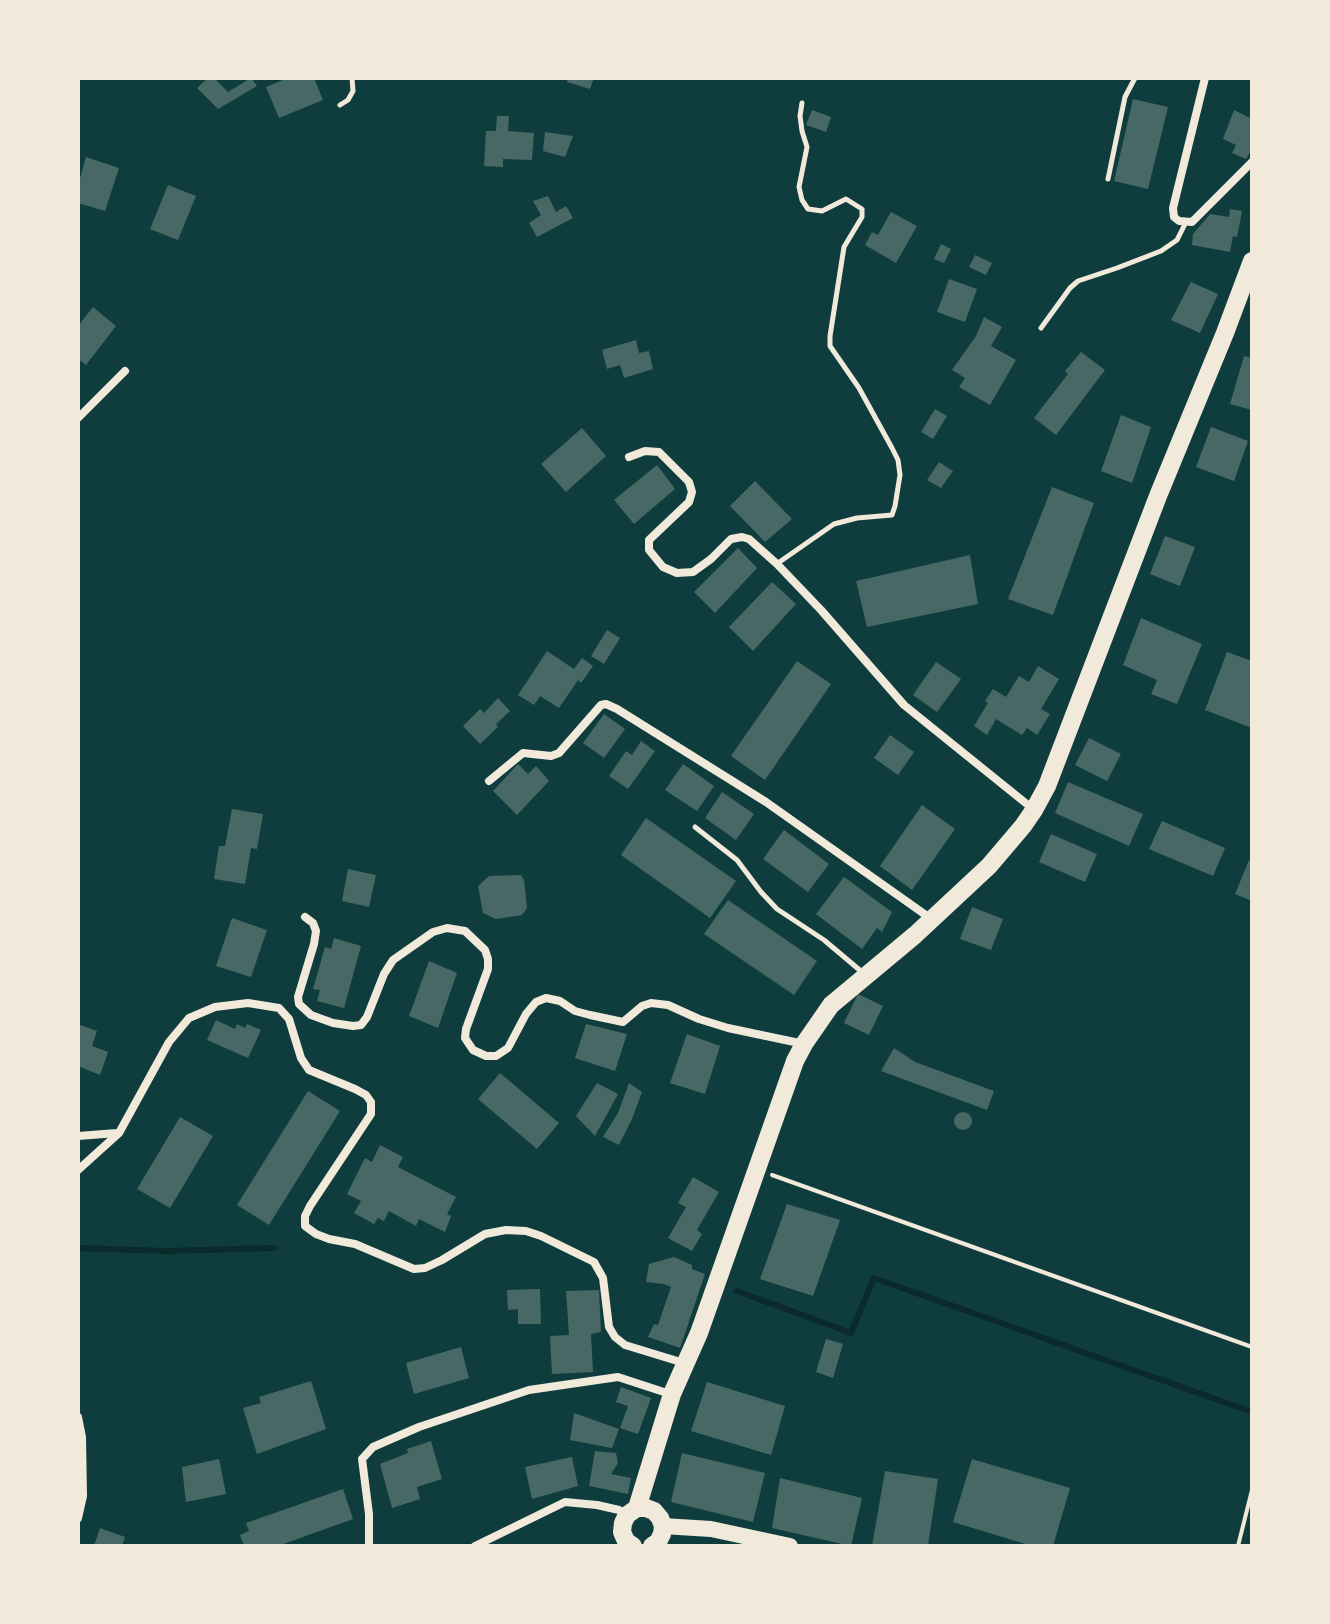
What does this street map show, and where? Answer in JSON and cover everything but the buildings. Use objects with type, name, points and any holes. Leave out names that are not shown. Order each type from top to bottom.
[{"type":"main road","points":[[633,1546],[626,1541],[622,1532],[623,1523],[632,1512],[672,1394],[699,1333],[795,1061],[831,1005],[915,935],[989,866],[1034,810],[1047,786],[1252,261]]},
{"type":"main road","points":[[632,1512],[646,1508],[660,1518],[662,1534],[652,1546]]},
{"type":"main road","points":[[663,1526],[711,1529],[790,1546]]},
{"type":"street","points":[[1205,78],[1173,208],[1174,217],[1179,221],[1192,222],[1252,162]]},
{"type":"street","points":[[78,418],[125,371]]},
{"type":"street","points":[[629,457],[645,451],[659,452],[689,482],[692,492],[689,502],[649,540],[649,550],[663,567],[677,573],[693,572],[731,539],[749,539],[821,610],[904,705],[1034,810]]},
{"type":"street","points":[[489,781],[523,753],[551,756],[559,753],[601,705],[606,704],[766,802],[931,919]]},
{"type":"street","points":[[305,917],[313,923],[316,931],[298,997],[299,1004],[311,1015],[333,1023],[361,1025],[393,960],[433,932],[447,928],[465,931],[485,950],[488,959],[488,969],[465,1038],[473,1050],[486,1056],[496,1056],[508,1048],[526,1014],[536,1002],[546,998],[560,1001],[575,1011],[623,1022],[642,1006],[651,1003],[668,1005],[728,1028],[804,1044]]},
{"type":"street","points":[[78,1170],[119,1133],[169,1042],[189,1018],[215,1007],[248,1003],[279,1008],[289,1019],[301,1058],[309,1070],[355,1089],[371,1102],[371,1114],[310,1206],[305,1216],[305,1226],[316,1234],[355,1244],[414,1269],[425,1268],[442,1260],[485,1234],[506,1230],[541,1236],[594,1262],[603,1278],[609,1327],[615,1337],[625,1345],[686,1364]]},
{"type":"street","points":[[78,1136],[119,1133]]},
{"type":"street","points":[[369,1546],[369,1514],[362,1459],[373,1447],[419,1427],[529,1390],[618,1377],[672,1394]]},
{"type":"street","points":[[78,1417],[82,1437],[83,1496],[78,1518]]},
{"type":"street","points":[[475,1546],[565,1502],[632,1512]]},
{"type":"lane","points":[[340,105],[348,100],[353,91],[352,78]]},
{"type":"lane","points":[[1108,179],[1125,97],[1135,78]]},
{"type":"lane","points":[[777,564],[834,524],[857,518],[892,515],[900,475],[892,448],[859,388],[830,346],[844,247],[862,217],[862,209],[846,199],[822,211],[808,209],[802,200],[799,187],[807,147],[800,116],[802,103]]},
{"type":"lane","points":[[1041,328],[1078,281],[1161,251],[1177,240],[1186,222]]},
{"type":"lane","points":[[695,827],[737,860],[777,909],[824,940],[866,976]]},
{"type":"path","points":[[756,1169],[1252,1347]]},
{"type":"path","points":[[1238,1546],[1252,1490]]},
{"type":"waterway","points":[[78,1248],[166,1251],[274,1248]]},
{"type":"waterway","points":[[737,1291],[851,1333],[874,1278],[1252,1412]]}]
